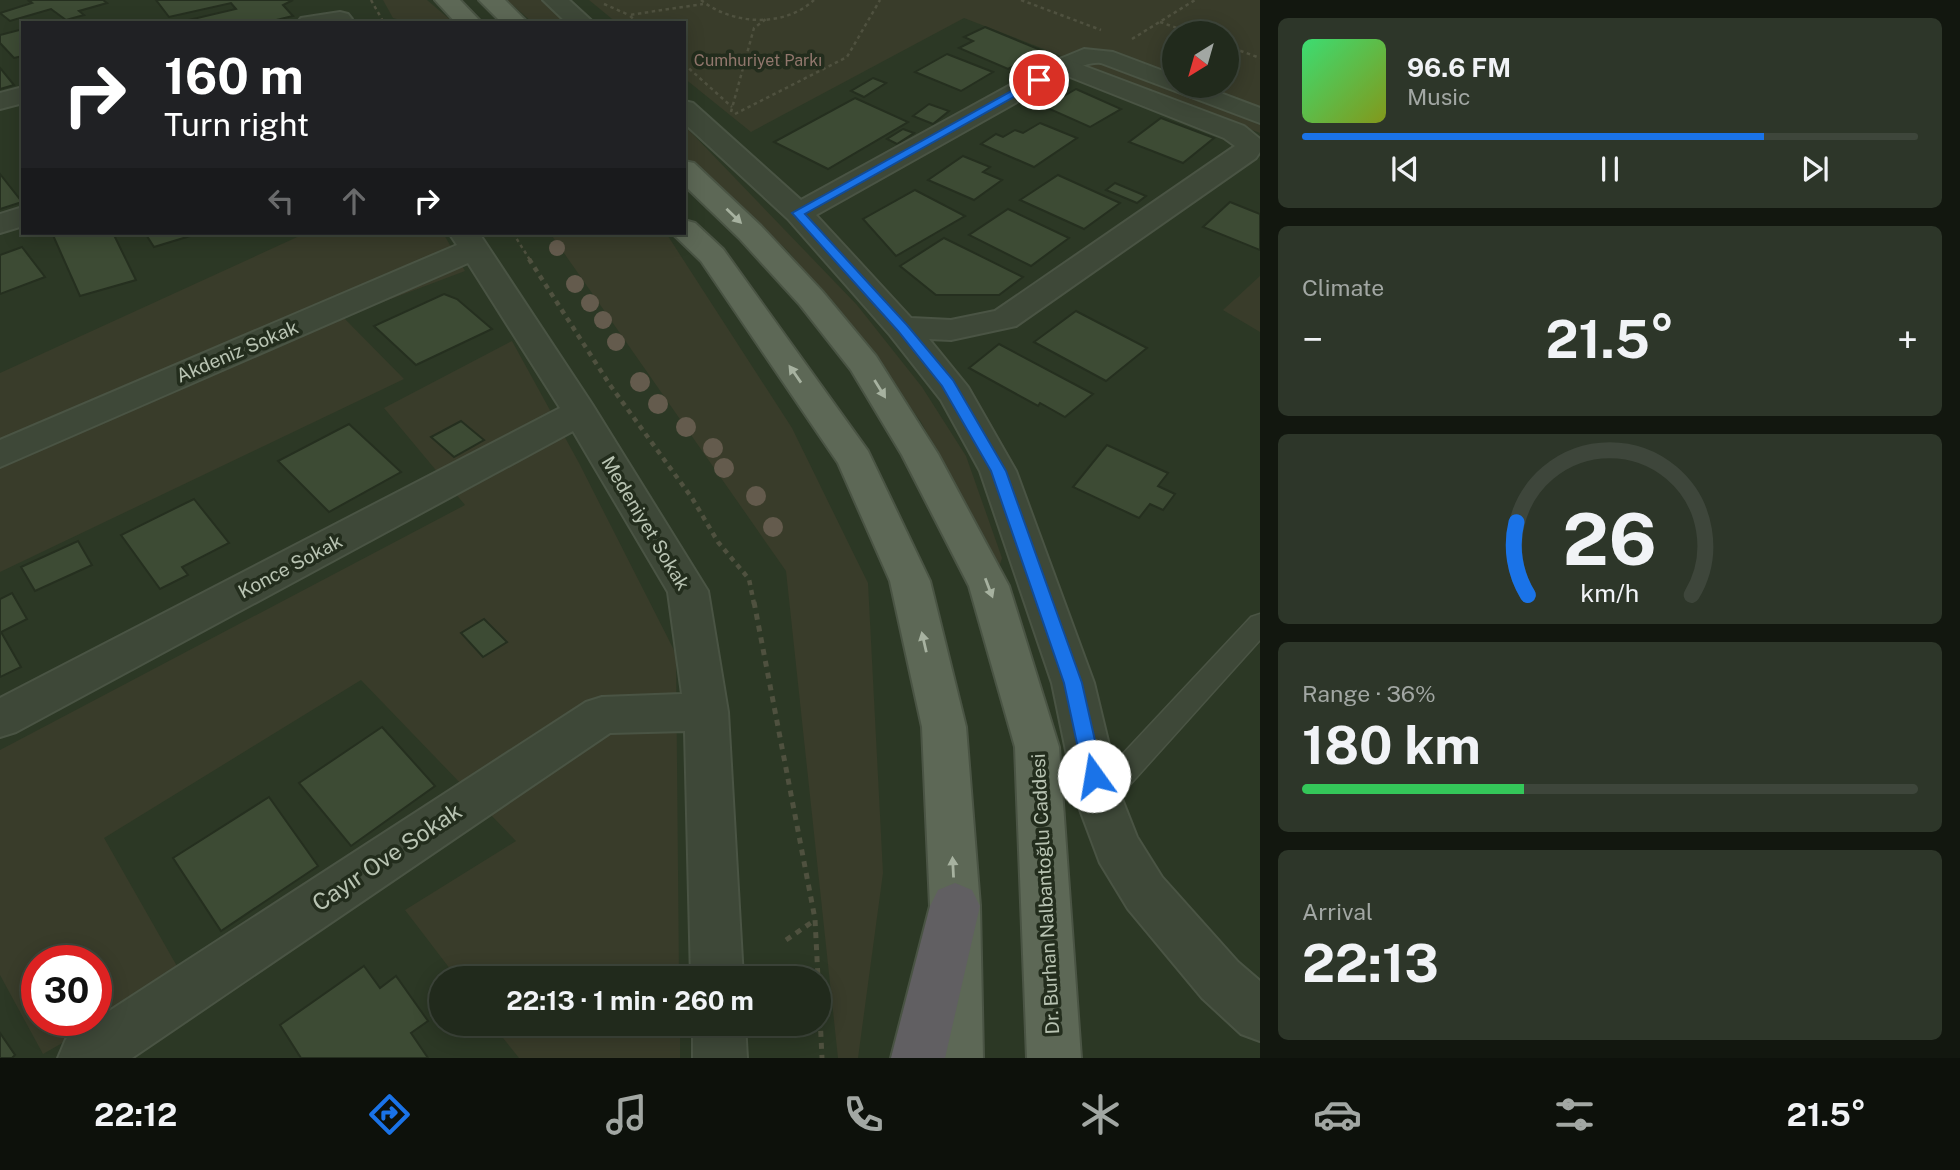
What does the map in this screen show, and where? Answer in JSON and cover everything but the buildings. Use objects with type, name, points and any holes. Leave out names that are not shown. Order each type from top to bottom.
[{"type":"highway","points":[[918,1058],[955,906]]},
{"type":"main road","points":[[447,0],[468,21]]},
{"type":"main road","points":[[491,0],[514,21]]},
{"type":"main road","name":"Dr. Burhan Nalbantoğlu Caddesi","points":[[686,171],[750,232],[811,298],[864,364],[920,454],[989,586],[1037,747],[1054,1058]]},
{"type":"main road","points":[[686,231],[712,255],[855,460],[910,582],[944,727],[955,906],[956,1058]]},
{"type":"street","points":[[555,0],[580,21]]},
{"type":"street","points":[[316,21],[337,14]]},
{"type":"street","points":[[798,213],[1084,55],[1105,57],[1162,78]]},
{"type":"street","points":[[902,328],[951,330],[1005,319],[1250,148],[1247,140],[1234,132],[1063,66]]},
{"type":"street","points":[[0,102],[21,95]]},
{"type":"street","points":[[1213,98],[1260,116]]},
{"type":"street","points":[[686,111],[798,213],[902,328],[952,390],[998,471],[1073,683],[1099,799],[1117,848],[1145,893],[1220,980],[1260,1015]]},
{"type":"street","points":[[0,224],[21,217]]},
{"type":"street","name":"Medeniyet Sokak","points":[[469,241],[579,412],[688,591],[706,712],[717,966]]},
{"type":"street","name":"Akdeniz Sokak","points":[[0,454],[469,241]]},
{"type":"street","name":"Konce Sokak","points":[[0,719],[579,412]]},
{"type":"street","name":"Cayır Ove Sokak","points":[[85,1058],[602,715],[706,712]]},
{"type":"street","points":[[719,1036],[720,1058]]},
{"type":"lane","points":[[1099,799],[1260,624]]},
{"type":"path","points":[[371,0],[383,21]]},
{"type":"path","points":[[593,0],[629,15],[636,21]]},
{"type":"path","points":[[629,15],[702,2],[730,16],[766,19],[799,13],[814,0]]},
{"type":"path","points":[[766,19],[754,27],[731,116],[847,57],[880,0]]},
{"type":"path","points":[[1105,57],[1195,0]]},
{"type":"path","points":[[1239,50],[1260,58]]},
{"type":"path","points":[[686,66],[732,107]]},
{"type":"path","points":[[514,235],[610,385],[692,498],[718,542],[749,579],[815,919],[817,966]]},
{"type":"path","points":[[786,940],[815,919]]},
{"type":"path","points":[[821,1036],[822,1058]]},
{"type":"green space","points":[[383,0],[427,0],[452,21],[404,21],[393,18]]},
{"type":"green space","points":[[507,0],[544,0],[568,21],[531,21]]},
{"type":"green space","name":"Cumhuriyet Parkı","points":[[589,0],[1260,0],[1260,133],[1170,98],[1239,98],[1239,21],[1162,21],[1162,95],[964,18],[751,132],[686,80],[686,21],[615,21]]},
{"type":"green space","points":[[686,127],[857,305],[922,387],[966,456],[1002,558],[999,567],[921,422],[855,333],[788,251],[686,160]]},
{"type":"green space","points":[[302,235],[444,235],[465,271],[343,317],[404,379],[0,572],[0,373]]},
{"type":"green space","points":[[551,235],[667,235],[792,428],[868,583],[883,873],[858,1058],[838,1058],[831,966],[828,966],[786,571]]},
{"type":"green space","points":[[1260,276],[1260,332],[1223,310]]},
{"type":"green space","points":[[512,341],[579,463],[676,654],[679,966],[448,966],[405,910],[516,841],[361,680],[104,838],[182,975],[112,1015],[112,945],[21,945],[21,1014],[0,975],[0,750],[465,505],[384,408]]},
{"type":"green space","points":[[33,1036],[75,1036],[43,1054]]},
{"type":"green space","points":[[502,1036],[680,1036],[680,1058],[519,1058]]},
{"type":"route","points":[[1039,80],[798,213],[902,328],[948,384],[998,471],[1073,683],[1094,776]]}]
